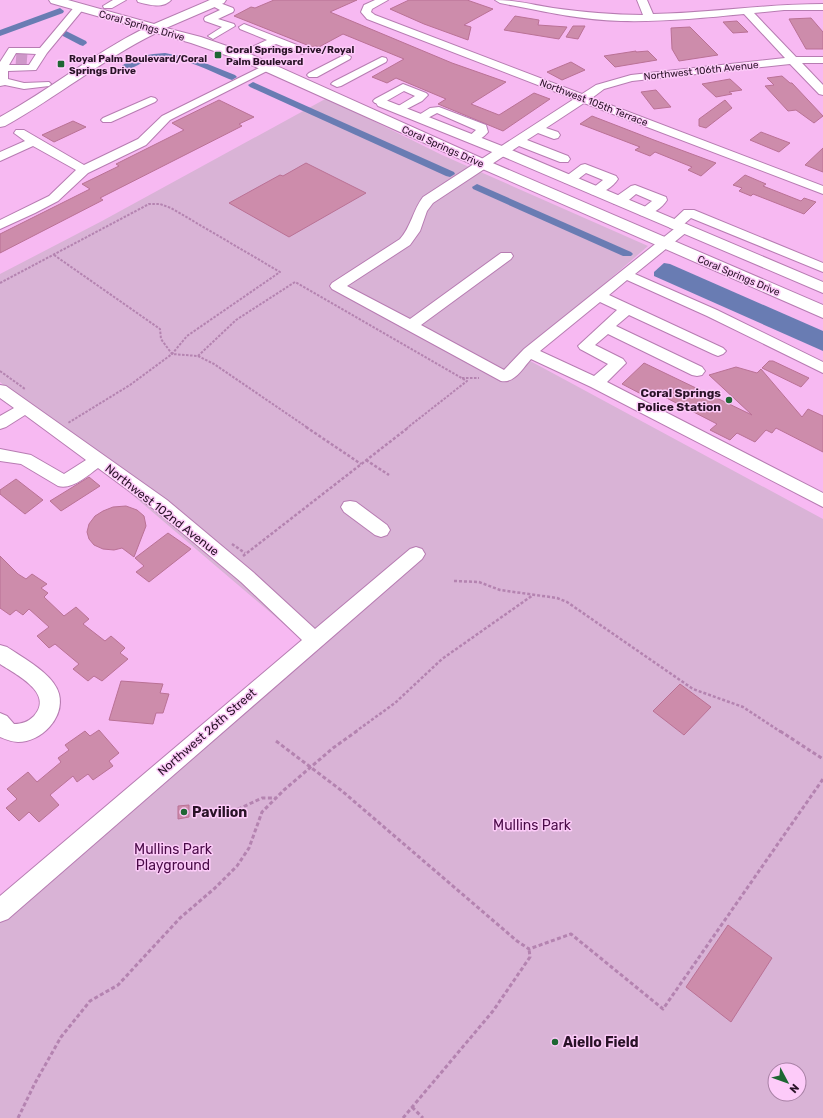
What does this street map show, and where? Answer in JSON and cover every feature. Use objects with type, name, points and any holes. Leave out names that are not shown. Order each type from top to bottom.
[{"type":"main road","name":"Coral Springs Drive","points":[[55,0],[108,6],[267,67],[482,164],[823,312]]},
{"type":"main road","points":[[0,112],[27,90],[45,84],[97,48],[211,1]]},
{"type":"main road","name":"Coral Springs Drive","points":[[84,4],[154,24],[213,36],[254,50],[351,90]]},
{"type":"main road","points":[[0,123],[46,96],[154,24]]},
{"type":"main road","name":"Coral Springs Drive","points":[[364,96],[548,170],[823,288]]},
{"type":"street","points":[[108,6],[121,0]]},
{"type":"street","points":[[142,0],[159,3],[166,0]]},
{"type":"street","name":"Northwest 105th Terrace","points":[[383,0],[368,7],[366,12],[379,20],[823,190]]},
{"type":"street","points":[[500,0],[553,11],[614,17],[649,18],[697,16],[784,7],[823,7]]},
{"type":"street","points":[[642,0],[649,18]]},
{"type":"street","points":[[211,1],[229,10],[209,20],[230,26],[213,36]]},
{"type":"street","points":[[8,62],[32,68],[37,57],[84,4]]},
{"type":"street","points":[[746,10],[823,92]]},
{"type":"street","points":[[244,27],[303,52]]},
{"type":"street","points":[[254,50],[275,40]]},
{"type":"street","points":[[27,90],[2,82],[8,62],[13,50],[37,57]]},
{"type":"street","points":[[313,75],[346,58]]},
{"type":"street","points":[[337,84],[382,60]]},
{"type":"street","name":"Northwest 106th Avenue","points":[[411,326],[337,286],[405,242],[416,229],[418,214],[428,200],[600,87],[631,78],[793,60],[823,60]]},
{"type":"street","points":[[0,225],[51,200],[59,194],[77,174],[142,142],[166,118],[267,67]]},
{"type":"street","points":[[378,101],[403,87],[422,94],[418,99],[399,110]]},
{"type":"street","points":[[107,120],[151,100]]},
{"type":"street","points":[[537,129],[554,135]]},
{"type":"street","points":[[20,133],[84,170]]},
{"type":"street","points":[[0,157],[34,141]]},
{"type":"street","points":[[518,141],[564,159],[548,170]]},
{"type":"street","points":[[506,256],[411,326],[506,377],[529,352],[665,243],[689,213],[823,268]]},
{"type":"street","points":[[626,274],[712,313],[823,368]]},
{"type":"street","points":[[599,296],[718,351]]},
{"type":"street","points":[[596,383],[618,364],[585,346],[627,309]]},
{"type":"street","points":[[606,327],[697,371]]},
{"type":"street","points":[[529,352],[596,383],[823,501]]},
{"type":"street","name":"Northwest 102nd Avenue","points":[[0,390],[161,505],[238,570],[314,640]]},
{"type":"street","points":[[0,423],[25,408]]},
{"type":"street","points":[[0,455],[26,459],[64,482],[98,460]]},
{"type":"street","points":[[350,507],[381,530]]},
{"type":"street","name":"Northwest 26th Street","points":[[0,911],[416,554]]},
{"type":"street","points":[[0,653],[40,681],[49,694],[50,708],[39,724],[26,732],[13,733],[2,727],[0,722]]},
{"type":"path","points":[[0,283],[149,204],[160,204],[171,208],[280,272],[187,336],[172,354],[130,385],[56,430]]},
{"type":"path","points":[[54,255],[160,329],[161,339],[172,354],[198,356],[214,364],[361,464]]},
{"type":"path","points":[[198,356],[236,320],[295,282],[467,381],[245,553],[240,559],[238,570]]},
{"type":"path","points":[[366,460],[389,475]]},
{"type":"path","points":[[454,581],[480,582],[500,590],[556,598],[567,602],[693,689],[742,707],[823,759]]},
{"type":"path","points":[[18,1118],[35,1083],[61,1037],[90,1001],[118,985],[180,918],[215,888],[237,866],[249,848],[262,812],[333,748],[395,703],[442,659],[533,595]]},
{"type":"path","points":[[276,741],[303,763],[312,767],[517,941],[530,948],[570,934],[663,1009],[823,779]]},
{"type":"path","points":[[232,812],[262,798],[276,798]]},
{"type":"path","points":[[403,1118],[493,1011],[523,969],[530,957],[530,948]]},
{"type":"path","points":[[412,1108],[423,1118]]},
{"type":"green space","name":"Mullins Park","points":[[327,98],[442,155],[648,246],[521,356],[823,519],[823,1118],[0,1118],[0,903],[305,642],[0,382],[0,274],[102,221]]},
{"type":"water","points":[[664,263],[670,264],[823,331],[823,351],[654,276],[654,272]]},
{"type":"building","points":[[274,0],[357,0],[330,12],[452,63],[506,82],[471,104],[499,115],[534,93],[550,99],[503,131],[438,104],[446,99],[396,78],[387,83],[372,77],[404,59],[343,34],[319,47],[312,47],[234,16],[251,7],[255,8]]},
{"type":"building","points":[[409,0],[467,0],[493,9],[464,25],[471,27],[468,40],[424,24],[390,9]]},
{"type":"building","points":[[515,16],[539,20],[538,25],[567,27],[559,39],[504,30]]},
{"type":"building","points":[[811,18],[823,32],[823,49],[806,49],[789,19]]},
{"type":"building","points":[[737,21],[748,32],[733,33],[723,22]]},
{"type":"building","points":[[573,26],[585,26],[578,39],[566,37]]},
{"type":"building","points":[[690,27],[718,55],[679,61],[672,49],[671,28]]},
{"type":"building","points":[[636,51],[648,51],[657,60],[615,67],[604,56]]},
{"type":"building","points":[[571,62],[585,70],[562,80],[547,72]]},
{"type":"building","points":[[782,76],[792,83],[823,116],[814,123],[796,110],[788,111],[765,86],[774,85],[767,78]]},
{"type":"building","points":[[730,79],[742,90],[729,92],[732,94],[716,97],[702,84]]},
{"type":"building","points":[[656,90],[671,107],[654,109],[641,92]]},
{"type":"building","points":[[219,100],[254,117],[239,124],[242,126],[100,198],[103,200],[0,253],[0,234],[90,189],[82,184],[119,166],[116,164],[184,130],[172,123]]},
{"type":"building","points":[[725,100],[732,108],[706,128],[699,126],[699,119]]},
{"type":"building","points":[[592,116],[716,163],[701,176],[688,170],[692,167],[655,152],[650,156],[635,150],[640,147],[580,124]]},
{"type":"building","points":[[73,121],[86,127],[54,142],[42,135]]},
{"type":"building","points":[[761,132],[790,143],[779,152],[750,140]]},
{"type":"building","points":[[823,148],[823,172],[805,165]]},
{"type":"building","points":[[306,163],[366,193],[289,237],[229,203],[280,175],[283,176]]},
{"type":"building","points":[[745,175],[766,184],[763,186],[801,201],[804,198],[816,202],[804,214],[753,194],[751,196],[739,191],[742,188],[733,185]]},
{"type":"building","points":[[769,361],[773,361],[809,378],[801,387],[762,368]]},
{"type":"building","name":"Coral Springs Police Station","points":[[644,363],[752,415],[709,375],[736,367],[757,373],[761,369],[802,417],[808,409],[823,416],[823,452],[776,428],[772,433],[766,430],[755,442],[737,433],[730,440],[710,430],[717,424],[651,390],[645,396],[622,384]]},
{"type":"building","points":[[89,477],[100,486],[61,511],[50,501]]},
{"type":"building","points":[[16,479],[43,500],[25,514],[0,494],[0,490]]},
{"type":"building","points":[[126,506],[137,510],[144,516],[146,526],[134,557],[122,548],[114,550],[103,549],[94,545],[89,539],[87,532],[89,524],[95,516],[113,507]]},
{"type":"building","points":[[168,533],[191,549],[149,582],[136,572],[144,566],[135,558]]},
{"type":"building","points":[[0,556],[18,574],[26,579],[32,574],[47,584],[41,588],[48,593],[44,597],[64,616],[76,607],[89,619],[83,624],[105,641],[111,636],[125,648],[120,653],[128,659],[102,681],[94,676],[88,681],[73,669],[79,664],[55,644],[49,648],[37,636],[49,627],[29,609],[23,615],[16,610],[10,615],[0,608]]},
{"type":"building","points":[[121,681],[163,684],[160,693],[169,694],[163,713],[156,713],[153,724],[109,720]]},
{"type":"building","points":[[680,684],[711,707],[684,735],[653,711]]},
{"type":"building","points":[[99,730],[119,753],[109,761],[113,766],[93,780],[88,774],[77,782],[73,776],[50,795],[59,805],[39,822],[29,812],[19,821],[6,808],[17,799],[7,789],[28,772],[37,782],[61,762],[58,758],[69,750],[65,745],[85,731],[90,736]]},
{"type":"building","name":"Pavilion","points":[[189,805],[189,817],[178,819],[178,806]]},
{"type":"building","points":[[728,925],[772,958],[731,1022],[686,987]]},
{"type":"waterway","points":[[0,33],[60,11]]},
{"type":"waterway","points":[[64,33],[83,43]]},
{"type":"waterway","points":[[125,68],[139,60],[152,56],[165,55],[192,61],[232,77]]},
{"type":"waterway","points":[[253,85],[450,174]]},
{"type":"waterway","points":[[477,187],[627,254]]},
{"type":"tunnel","points":[[16,59],[31,60]]},
{"type":"place","name":"Coral Springs Drive/Royal Palm Boulevard","points":[[218,55]]},
{"type":"place","name":"Royal Palm Boulevard/Coral Springs Drive","points":[[61,64]]},
{"type":"place","name":"Coral Springs Police Station","points":[[729,400]]},
{"type":"place","name":"Pavilion","points":[[184,812]]},
{"type":"place","name":"Aiello Field","points":[[555,1042]]},
{"type":"park label","name":"Mullins Park Playground","points":[[173,858]]}]
